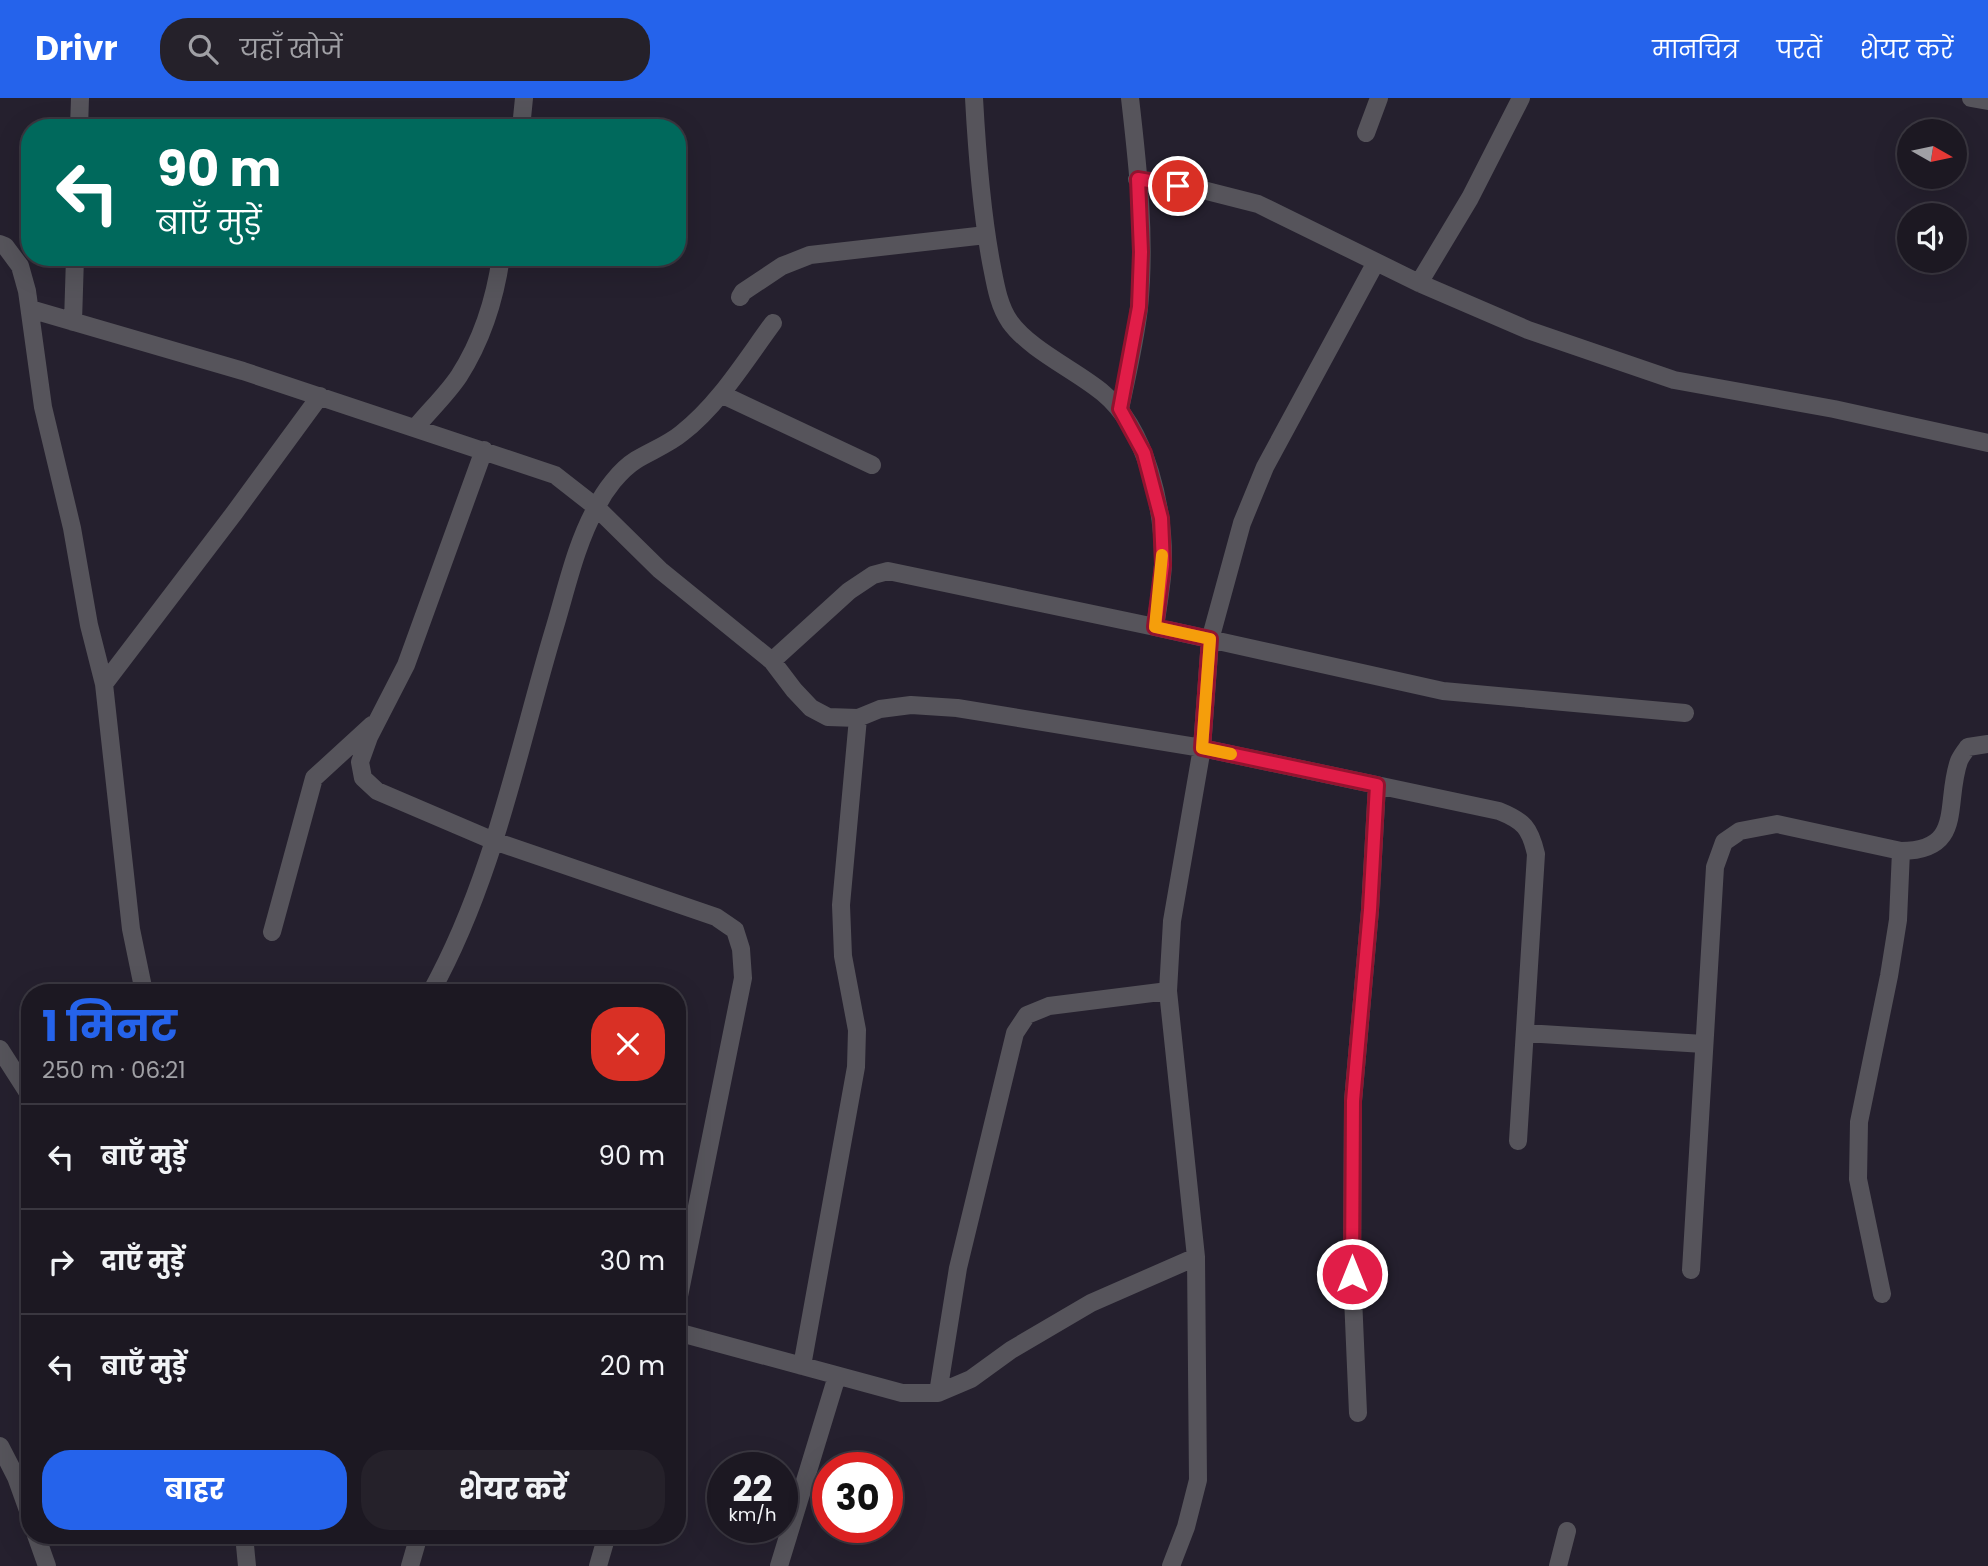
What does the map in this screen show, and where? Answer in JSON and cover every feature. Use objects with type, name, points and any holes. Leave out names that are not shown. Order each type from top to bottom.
[{"type":"street","points":[[79,119],[80,98]]},
{"type":"street","points":[[522,119],[524,98]]},
{"type":"street","points":[[974,98],[986,235],[997,296],[1010,323],[1033,344],[1103,393],[1120,409],[1144,453],[1161,518],[1163,565],[1155,627]]},
{"type":"street","points":[[1120,409],[1139,307],[1141,252],[1138,179],[1130,98]]},
{"type":"street","points":[[1366,133],[1378,98]]},
{"type":"street","points":[[1419,283],[1470,198],[1521,98]]},
{"type":"street","points":[[1971,98],[1988,101]]},
{"type":"street","points":[[1138,179],[1199,189],[1258,204],[1419,283],[1528,330],[1674,380],[1834,409],[1988,443]]},
{"type":"street","points":[[740,297],[743,292],[782,266],[810,256],[986,235]]},
{"type":"street","points":[[0,244],[20,266],[30,309],[43,407],[72,528],[89,625],[104,684],[131,929],[142,984]]},
{"type":"street","points":[[1171,1566],[1186,1527],[1198,1480],[1196,1257],[1168,991],[1172,921],[1202,748],[1210,639],[1242,523],[1265,467],[1376,262]]},
{"type":"street","points":[[73,322],[75,266]]},
{"type":"street","points":[[416,427],[458,377],[481,338],[500,266]]},
{"type":"street","points":[[30,309],[243,370],[555,475],[596,507],[660,570],[772,661],[811,708],[828,717],[858,718],[880,709],[911,705],[957,708],[1202,748],[1499,811],[1520,820],[1532,837],[1536,855],[1518,1141]]},
{"type":"street","points":[[436,984],[450,959],[495,841],[576,555],[596,507],[617,478],[633,462],[682,433],[721,394],[773,323]]},
{"type":"street","points":[[721,394],[872,465]]},
{"type":"street","points":[[104,684],[320,396]]},
{"type":"street","points":[[484,450],[406,665],[378,719],[360,762],[363,778],[377,790],[495,841],[716,917],[735,930],[741,949],[743,978],[686,1261]]},
{"type":"street","points":[[772,661],[849,591],[873,575],[888,571],[1443,691],[1685,713]]},
{"type":"street","points":[[803,1366],[856,1067],[857,1030],[843,956],[841,905],[858,718]]},
{"type":"street","points":[[272,932],[314,778],[378,719]]},
{"type":"street","points":[[1690,1270],[1715,867],[1724,842],[1740,831],[1777,824],[1901,851],[1921,851],[1940,840],[1951,813],[1959,761],[1968,747],[1988,744]]},
{"type":"street","points":[[1358,1413],[1352,1274],[1353,1101],[1370,910],[1377,785]]},
{"type":"street","points":[[1882,1294],[1858,1179],[1859,1122],[1898,920],[1901,851]]},
{"type":"street","points":[[938,1393],[958,1268],[1016,1032],[1027,1015],[1049,1006],[1168,991]]},
{"type":"street","points":[[1525,1033],[1704,1044]]},
{"type":"street","points":[[0,1049],[21,1082]]},
{"type":"street","points":[[686,1334],[902,1393],[938,1393],[971,1380],[1011,1350],[1091,1303],[1196,1257]]},
{"type":"street","points":[[779,1566],[837,1376]]},
{"type":"street","points":[[1,1450],[21,1473]]},
{"type":"street","points":[[1558,1566],[1566,1531]]},
{"type":"street","points":[[39,1544],[47,1566]]},
{"type":"street","points":[[245,1544],[247,1566]]},
{"type":"street","points":[[410,1566],[416,1544]]},
{"type":"street","points":[[598,1566],[604,1544]]},
{"type":"slow traffic","points":[[1162,555],[1155,627],[1210,639],[1202,748],[1231,754]]},
{"type":"route","points":[[1178,186],[1138,179],[1141,252],[1139,307],[1120,409],[1144,453],[1161,518],[1163,565],[1155,627],[1210,639],[1202,748],[1377,785],[1370,910],[1353,1101],[1352,1274]]}]
